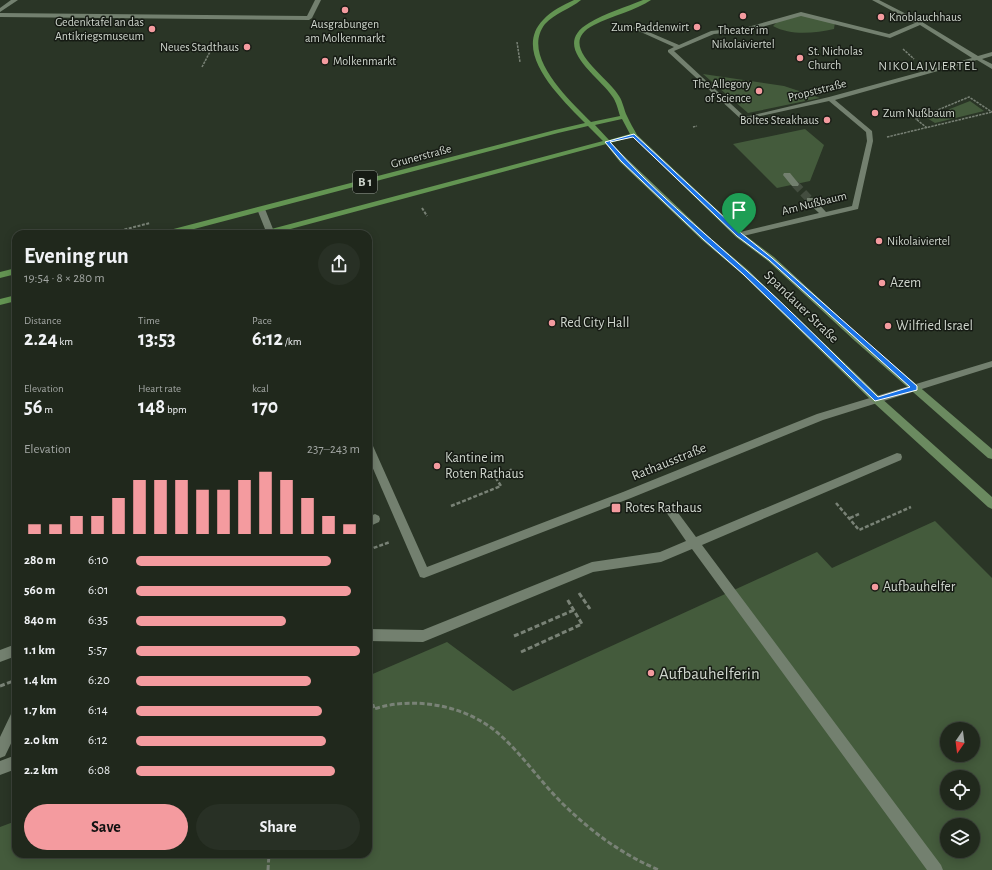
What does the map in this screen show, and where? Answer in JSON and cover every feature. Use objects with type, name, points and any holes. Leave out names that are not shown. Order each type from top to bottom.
[{"type":"main road","name":"Spandauer Straße","points":[[578,0],[561,8],[545,21],[539,31],[535,47],[536,55],[546,73],[571,104],[623,160],[705,238],[745,272],[877,400],[992,504]]},
{"type":"main road","name":"Spandauer Straße","points":[[645,0],[598,20],[581,32],[576,42],[577,50],[594,72],[616,96],[624,117],[634,135],[739,234],[771,259],[992,455]]},
{"type":"main road","name":"Grunerstraße","points":[[180,230],[590,123],[624,117]]},
{"type":"main road","name":"B 1","points":[[279,230],[634,135]]},
{"type":"main road","points":[[0,275],[12,272]]},
{"type":"main road","points":[[0,302],[12,299]]},
{"type":"street","points":[[0,10],[15,0]]},
{"type":"street","points":[[0,14],[14,16],[309,18],[318,0]]},
{"type":"street","points":[[874,0],[920,23],[992,67]]},
{"type":"street","points":[[635,28],[678,47],[713,32],[748,29],[801,14],[890,36],[920,23]]},
{"type":"street","name":"Propststraße","points":[[678,47],[670,51],[744,119],[830,100],[992,54]]},
{"type":"street","points":[[830,100],[869,131],[870,141]]},
{"type":"street","name":"Am Nußbaum","points":[[739,234],[855,206],[870,141]]},
{"type":"street","points":[[787,175],[795,184]]},
{"type":"street","points":[[810,200],[824,214]]},
{"type":"street","points":[[261,209],[267,230]]},
{"type":"street","name":"Rathausstraße","points":[[372,455],[398,510],[424,573],[626,495],[820,417],[992,364]]},
{"type":"street","points":[[372,635],[423,636],[592,568],[661,557],[897,457]]},
{"type":"street","points":[[669,508],[936,870]]},
{"type":"street","points":[[0,656],[12,652]]},
{"type":"street","points":[[0,751],[12,727]]},
{"type":"street","points":[[0,768],[12,764]]},
{"type":"path","points":[[890,36],[927,72]]},
{"type":"path","points":[[202,67],[213,46]]},
{"type":"path","points":[[927,128],[916,119],[968,97],[992,112]]},
{"type":"path","points":[[870,141],[992,112]]},
{"type":"path","points":[[693,128],[697,126]]},
{"type":"path","points":[[510,469],[516,478]]},
{"type":"path","points":[[451,506],[501,486],[494,475]]},
{"type":"path","points":[[823,488],[860,530],[911,508]]},
{"type":"path","points":[[850,518],[859,514]]},
{"type":"path","points":[[521,652],[582,624],[566,597],[579,591],[590,609]]},
{"type":"path","points":[[514,636],[574,610]]},
{"type":"path","points":[[0,686],[12,682]]},
{"type":"path","points":[[372,702],[374,708],[411,702],[456,712],[480,721],[499,734],[552,793],[600,838],[643,864],[659,870]]},
{"type":"path","points":[[268,870],[269,858]]},
{"type":"green space","points":[[802,15],[835,22],[834,29],[803,33],[787,31],[773,26],[777,22]]},
{"type":"green space","points":[[703,74],[784,86],[820,98],[748,113]]},
{"type":"green space","points":[[970,101],[984,111],[935,123],[927,118]]},
{"type":"green space","points":[[805,129],[824,145],[810,181],[777,188],[733,144]]},
{"type":"green space","points":[[935,521],[992,578],[992,870],[0,870],[0,827],[12,822],[12,858],[372,858],[372,674],[447,642],[513,691],[817,552],[832,568]]},
{"type":"tunnel","points":[[795,184],[810,200]]},
{"type":"place","name":"Ausgrabungen am Molkenmarkt","points":[[345,10]]},
{"type":"place","name":"Theater im Nikolaiviertel","points":[[743,16]]},
{"type":"place","name":"Knoblauchhaus","points":[[881,17]]},
{"type":"place","name":"Zum Paddenwirt","points":[[697,27]]},
{"type":"place","name":"Gedenktafel an das Antikriegsmuseum","points":[[152,29]]},
{"type":"place","name":"Neues Stadthaus","points":[[247,47]]},
{"type":"place","name":"St. Nicholas Church","points":[[800,58]]},
{"type":"place","name":"Molkenmarkt","points":[[325,61]]},
{"type":"place","name":"The Allegory of Science","points":[[759,91]]},
{"type":"place","name":"Zum Nußbaum","points":[[875,113]]},
{"type":"place","name":"Boltes Steakhaus","points":[[827,120]]},
{"type":"place","name":"Nikolaiviertel","points":[[879,241]]},
{"type":"place","name":"Azem","points":[[882,283]]},
{"type":"place","name":"Red City Hall","points":[[552,323]]},
{"type":"place","name":"Wilfried Israel","points":[[888,326]]},
{"type":"place","name":"Kantine im Roten Rathaus","points":[[437,466]]},
{"type":"place","name":"Rotes Rathaus","points":[[616,508]]},
{"type":"place","name":"Aufbauhelfer","points":[[875,587]]},
{"type":"place","name":"Aufbauhelferin","points":[[651,673]]},
{"type":"district","name":"NIKOLAIVIERTEL","points":[[928,66]]},
{"type":"route","points":[[634,135],[739,234],[771,259],[801,288],[915,388],[877,400],[745,272],[729,260],[705,238],[623,160],[607,142],[634,135]]}]
